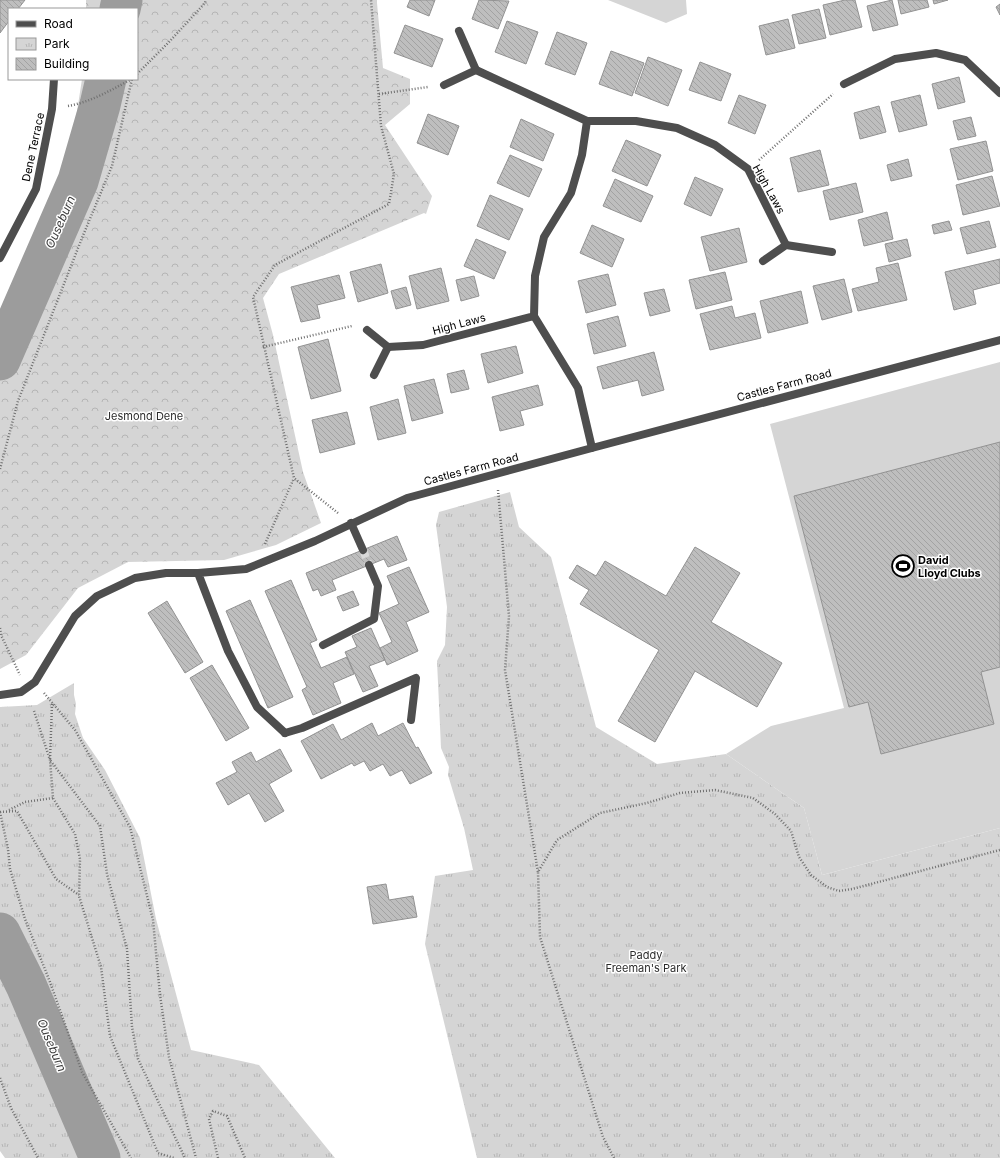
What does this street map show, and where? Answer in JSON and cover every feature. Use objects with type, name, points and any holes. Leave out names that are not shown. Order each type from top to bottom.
[{"type":"street","points":[[444,85],[476,70],[459,32]]},
{"type":"street","points":[[844,84],[895,59],[936,53],[965,60],[1000,94]]},
{"type":"street","name":"High Laws","points":[[476,70],[587,121],[636,121],[677,128],[715,145],[748,169],[786,244]]},
{"type":"street","name":"Dene Terrace","points":[[0,258],[36,189],[52,110],[54,80]]},
{"type":"street","points":[[587,121],[582,155],[571,193],[544,237],[535,276],[534,316],[578,388],[592,448]]},
{"type":"street","points":[[763,261],[786,244],[832,252]]},
{"type":"street","name":"High Laws","points":[[388,347],[422,345],[534,316]]},
{"type":"street","points":[[367,330],[388,347],[374,375]]},
{"type":"street","name":"Castles Farm Road","points":[[2,694],[21,692],[35,682],[75,616],[97,596],[135,578],[166,573],[198,574],[246,569],[315,541],[407,498],[1000,340]]},
{"type":"street","points":[[351,523],[362,550]]},
{"type":"street","points":[[322,645],[374,619],[378,586],[369,566]]},
{"type":"street","points":[[198,574],[228,651],[257,707],[285,733],[302,728],[416,678],[411,720]]},
{"type":"path","points":[[138,73],[169,42],[206,0]]},
{"type":"path","points":[[256,565],[294,478],[263,347],[253,297],[275,265],[389,204],[394,174],[381,126],[371,0]]},
{"type":"path","points":[[80,104],[130,80]]},
{"type":"path","points":[[0,469],[18,401],[112,166],[132,80]]},
{"type":"path","points":[[748,169],[844,84]]},
{"type":"path","points":[[379,94],[444,85]]},
{"type":"path","points":[[263,347],[358,324],[367,330]]},
{"type":"path","points":[[497,474],[508,616],[505,670],[538,872],[540,937],[603,1137],[614,1158]]},
{"type":"path","points":[[294,478],[351,523]]},
{"type":"path","points":[[0,628],[1,635],[23,681]]},
{"type":"path","points":[[174,1158],[158,1153],[110,1036],[101,967],[79,896],[80,859],[75,834],[53,798],[50,760],[52,704],[75,730],[130,827],[153,920],[160,995],[169,1057],[196,1158]]},
{"type":"path","points":[[34,711],[50,760],[100,826],[107,874],[127,949],[132,1027],[138,1059],[185,1158]]},
{"type":"path","points":[[538,872],[557,840],[600,813],[647,803],[680,793],[715,790],[753,798],[775,814],[791,831],[799,857],[811,875],[827,887],[839,891],[852,890],[1000,850]]},
{"type":"path","points":[[53,798],[25,802],[9,810],[0,812],[8,849],[10,869],[25,918],[50,982],[82,1072],[131,1158]]},
{"type":"path","points":[[9,810],[17,811],[56,879],[79,896]]},
{"type":"path","points":[[0,1078],[11,1108],[38,1158]]},
{"type":"path","points":[[218,1158],[210,1119],[213,1111],[227,1116],[245,1158]]},
{"type":"green space","name":"Jesmond Dene","points":[[86,0],[377,0],[383,68],[410,79],[410,104],[385,125],[432,196],[426,214],[424,213],[279,274],[263,298],[273,335],[303,472],[321,523],[276,545],[224,560],[128,562],[78,588],[26,655],[0,669],[0,330],[19,290],[68,170],[82,80],[138,80],[138,8],[86,8]]},
{"type":"green space","points":[[608,0],[686,0],[687,14],[666,23]]},
{"type":"green space","name":"David Lloyd Clubs","points":[[1000,362],[1000,828],[822,875],[804,808],[726,754],[771,726],[844,708],[770,424]]},
{"type":"green space","name":"Paddy Freeman's Park","points":[[510,492],[519,527],[551,557],[596,727],[657,764],[726,754],[804,808],[822,875],[1000,828],[1000,1158],[477,1158],[425,944],[435,876],[473,870],[464,828],[448,775],[449,767],[441,748],[437,661],[445,645],[447,607],[436,525],[439,512]]},
{"type":"green space","points":[[74,683],[76,704],[75,714],[83,738],[105,770],[140,838],[156,919],[191,1050],[259,1065],[335,1158],[5,1158],[0,1151],[0,707],[37,705]]},
{"type":"building","points":[[0,0],[25,0],[19,8],[8,8],[8,22],[0,33]]},
{"type":"building","points":[[410,0],[435,0],[429,16],[407,7]]},
{"type":"building","points":[[479,0],[509,1],[498,29],[472,19]]},
{"type":"building","points":[[845,0],[855,0],[862,27],[830,35],[823,5]]},
{"type":"building","points":[[892,0],[898,25],[873,31],[867,6]]},
{"type":"building","points":[[898,0],[927,0],[929,7],[901,14]]},
{"type":"building","points":[[933,0],[948,0],[934,4]]},
{"type":"building","points":[[1000,4],[1000,15],[996,7]]},
{"type":"building","points":[[819,9],[826,38],[799,44],[792,15]]},
{"type":"building","points":[[788,19],[795,48],[766,55],[759,26]]},
{"type":"building","points":[[507,21],[538,32],[526,64],[495,52]]},
{"type":"building","points":[[405,25],[443,39],[432,67],[394,53]]},
{"type":"building","points":[[557,32],[587,43],[575,75],[545,64]]},
{"type":"building","points":[[611,51],[644,63],[632,96],[599,84]]},
{"type":"building","points":[[648,57],[682,70],[668,106],[635,93]]},
{"type":"building","points":[[700,62],[731,74],[721,101],[689,90]]},
{"type":"building","points":[[959,77],[965,102],[938,109],[932,84]]},
{"type":"building","points":[[739,95],[766,105],[755,134],[728,123]]},
{"type":"building","points":[[920,95],[927,125],[899,132],[891,102]]},
{"type":"building","points":[[879,106],[886,132],[860,139],[854,113]]},
{"type":"building","points":[[428,114],[459,126],[448,155],[417,143]]},
{"type":"building","points":[[971,117],[976,136],[958,140],[953,121]]},
{"type":"building","points":[[521,119],[554,134],[543,161],[510,147]]},
{"type":"building","points":[[626,140],[661,155],[647,186],[612,171]]},
{"type":"building","points":[[986,141],[993,171],[958,180],[950,149]]},
{"type":"building","points":[[820,150],[829,185],[798,192],[790,158]]},
{"type":"building","points":[[510,155],[542,169],[529,197],[497,183]]},
{"type":"building","points":[[908,159],[912,176],[891,181],[887,165]]},
{"type":"building","points":[[992,176],[1000,206],[963,215],[956,185]]},
{"type":"building","points":[[695,177],[723,189],[711,216],[684,204]]},
{"type":"building","points":[[615,179],[653,196],[641,222],[603,206]]},
{"type":"building","points":[[856,183],[863,212],[830,220],[823,191]]},
{"type":"building","points":[[490,195],[523,209],[509,240],[477,226]]},
{"type":"building","points":[[887,212],[893,239],[864,246],[858,220]]},
{"type":"building","points":[[949,221],[952,230],[934,234],[932,225]]},
{"type":"building","points":[[989,221],[996,247],[967,254],[960,228]]},
{"type":"building","points":[[592,225],[624,239],[612,267],[580,253]]},
{"type":"building","points":[[739,228],[747,262],[710,271],[701,237]]},
{"type":"building","points":[[476,239],[506,252],[494,279],[464,266]]},
{"type":"building","points":[[907,239],[911,256],[889,262],[885,244]]},
{"type":"building","points":[[1000,259],[1000,283],[973,290],[976,304],[954,310],[945,272]]},
{"type":"building","points":[[898,263],[907,300],[858,311],[852,289],[879,282],[876,268]]},
{"type":"building","points":[[381,264],[388,293],[358,302],[350,272]]},
{"type":"building","points":[[441,268],[449,301],[417,309],[409,276]]},
{"type":"building","points":[[725,272],[732,300],[696,309],[689,280]]},
{"type":"building","points":[[608,274],[616,305],[586,313],[578,281]]},
{"type":"building","points":[[339,275],[345,298],[317,305],[320,318],[301,322],[291,287]]},
{"type":"building","points":[[474,276],[479,296],[461,301],[456,280]]},
{"type":"building","points":[[844,279],[852,312],[822,320],[813,286]]},
{"type":"building","points":[[406,287],[411,305],[396,309],[391,291]]},
{"type":"building","points":[[664,289],[670,311],[650,316],[644,293]]},
{"type":"building","points":[[801,291],[808,323],[768,333],[760,301]]},
{"type":"building","points":[[732,306],[735,318],[755,313],[761,338],[710,350],[700,314]]},
{"type":"building","points":[[618,316],[626,346],[594,354],[587,324]]},
{"type":"building","points":[[328,339],[341,391],[311,399],[298,347]]},
{"type":"building","points":[[516,346],[523,373],[488,383],[481,354]]},
{"type":"building","points":[[654,352],[664,390],[642,396],[638,380],[603,389],[597,367]]},
{"type":"building","points":[[464,370],[469,389],[451,393],[447,374]]},
{"type":"building","points":[[434,379],[443,413],[412,421],[404,386]]},
{"type":"building","points":[[538,385],[543,405],[520,411],[524,425],[500,431],[492,397]]},
{"type":"building","points":[[398,399],[406,433],[378,440],[370,407]]},
{"type":"building","points":[[347,412],[355,444],[320,453],[312,420]]},
{"type":"building","points":[[1000,442],[1000,667],[981,672],[994,724],[881,754],[868,702],[849,707],[794,496]]},
{"type":"building","points":[[397,536],[407,560],[388,567],[384,559],[332,580],[336,590],[321,596],[318,589],[313,591],[306,573]]},
{"type":"building","points":[[695,547],[740,573],[711,622],[782,663],[757,707],[695,671],[655,742],[618,721],[659,650],[580,604],[589,590],[569,578],[577,565],[596,576],[605,561],[666,596]]},
{"type":"building","points":[[409,567],[429,612],[406,622],[418,651],[387,665],[380,648],[392,642],[379,613],[399,604],[387,576]]},
{"type":"building","points":[[291,580],[317,640],[310,643],[321,668],[347,657],[354,674],[333,683],[341,703],[313,715],[302,690],[307,687],[265,591]]},
{"type":"building","points":[[353,591],[359,605],[343,611],[337,597]]},
{"type":"building","points":[[250,600],[293,697],[268,708],[226,611]]},
{"type":"building","points":[[167,601],[203,662],[185,673],[148,613]]},
{"type":"building","points":[[371,628],[385,660],[369,666],[378,686],[363,692],[345,652],[357,647],[352,636]]},
{"type":"building","points":[[212,665],[249,728],[226,741],[190,678]]},
{"type":"building","points":[[372,723],[378,736],[403,723],[416,748],[418,747],[432,773],[410,784],[402,770],[390,776],[383,764],[370,771],[364,761],[354,766],[352,763],[321,779],[301,741],[333,724],[341,740]]},
{"type":"building","points":[[280,749],[292,771],[269,784],[284,811],[265,822],[249,793],[228,805],[216,783],[237,772],[232,762],[251,752],[256,762]]},
{"type":"building","points":[[386,884],[389,900],[413,896],[417,917],[373,924],[367,887]]},
{"type":"waterway","name":"Ouseburn","points":[[120,8],[122,0]]},
{"type":"waterway","name":"Ouseburn","points":[[0,360],[78,181],[106,80]]},
{"type":"waterway","name":"Ouseburn","points":[[0,933],[26,985],[100,1158]]},
{"type":"tunnel","points":[[363,550],[369,565]]},
{"type":"place","name":"David Lloyd Clubs","points":[[903,566]]}]
